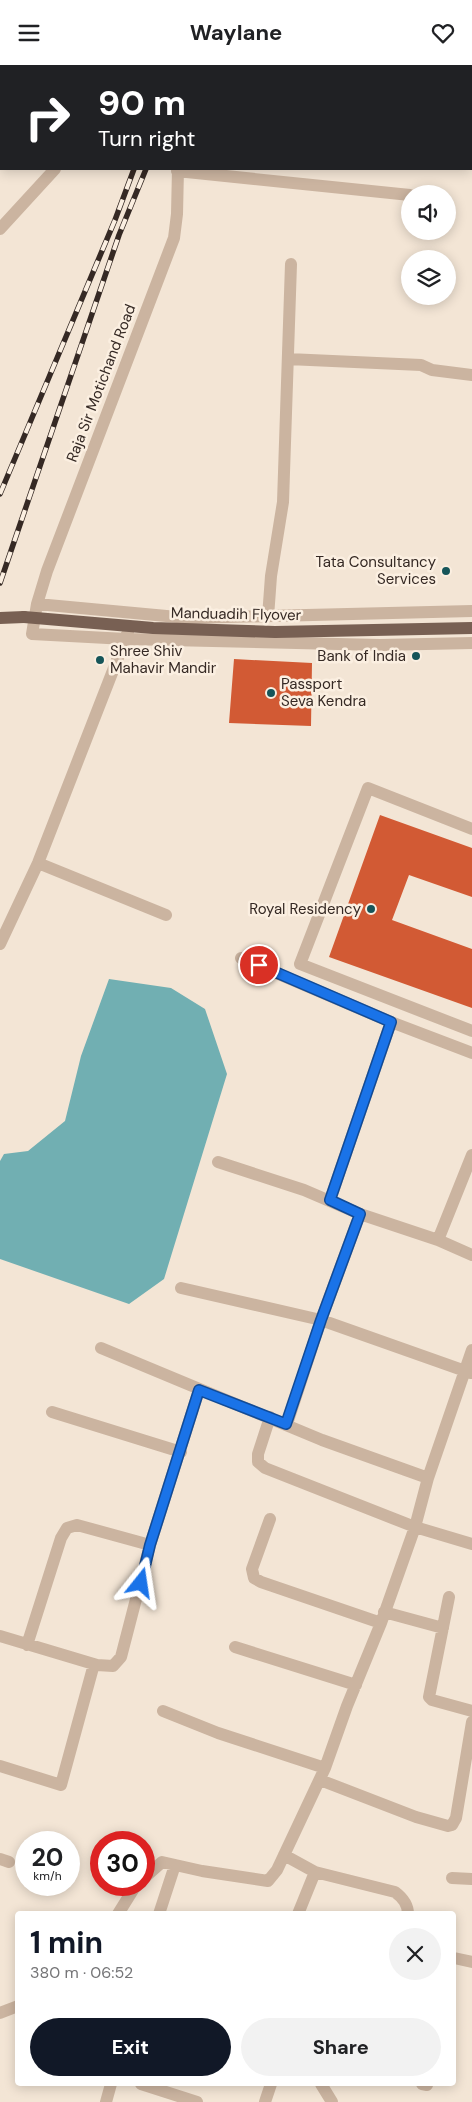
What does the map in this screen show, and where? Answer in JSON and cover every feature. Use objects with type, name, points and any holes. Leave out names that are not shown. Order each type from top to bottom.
[{"type":"main road","name":"Manduadih Flyover","points":[[0,618],[24,617],[153,629],[275,633],[472,629]]},
{"type":"street","points":[[0,229],[54,170]]},
{"type":"street","points":[[178,170],[401,194]]},
{"type":"street","name":"Raja Sir Motichand Road","points":[[126,639],[32,634],[37,603],[47,571],[174,238],[177,214],[178,170]]},
{"type":"street","points":[[268,617],[271,576],[283,502],[291,264]]},
{"type":"street","points":[[288,359],[421,365],[432,370],[472,375]]},
{"type":"street","points":[[37,603],[188,618],[472,611]]},
{"type":"street","points":[[0,944],[38,863],[126,639],[134,613]]},
{"type":"street","points":[[126,639],[380,645],[472,643]]},
{"type":"street","points":[[472,829],[368,788],[300,964],[472,1031]]},
{"type":"street","points":[[38,863],[166,915]]},
{"type":"street","points":[[241,957],[387,1020],[472,1053]]},
{"type":"street","points":[[330,1200],[387,1020],[388,999]]},
{"type":"street","points":[[438,1240],[472,1155]]},
{"type":"street","points":[[218,1162],[330,1200],[360,1214],[438,1240],[472,1255]]},
{"type":"street","points":[[286,1424],[321,1320],[360,1214]]},
{"type":"street","points":[[181,1288],[321,1320],[468,1372]]},
{"type":"street","points":[[101,1348],[322,1440],[428,1478]]},
{"type":"street","points":[[155,1868],[162,1862],[202,1871],[268,1881],[277,1871],[323,1774],[382,1617],[415,1527],[428,1478],[468,1372],[472,1349]]},
{"type":"street","points":[[0,1636],[94,1664],[113,1666],[121,1657],[150,1545],[181,1452],[199,1390]]},
{"type":"street","points":[[52,1412],[181,1452]]},
{"type":"street","points":[[270,1417],[258,1454],[258,1463],[264,1468],[415,1527],[472,1544]]},
{"type":"street","points":[[270,1519],[252,1569],[254,1578],[261,1582],[382,1617],[443,1628]]},
{"type":"street","points":[[27,1645],[66,1527],[77,1525],[150,1545]]},
{"type":"street","points":[[450,1597],[429,1697],[432,1700],[472,1711]]},
{"type":"street","points":[[235,1647],[356,1685]]},
{"type":"street","points":[[0,1766],[61,1785],[94,1664]]},
{"type":"street","points":[[163,1711],[323,1774],[416,1817],[448,1826],[452,1825],[456,1818],[472,1723]]},
{"type":"street","points":[[284,1855],[315,1872],[395,1892],[402,1898],[408,1911]]},
{"type":"street","points":[[160,1911],[175,1865]]},
{"type":"street","points":[[299,1911],[315,1872]]},
{"type":"street","points":[[452,1878],[472,1879]]},
{"type":"street","points":[[120,1911],[129,1896]]},
{"type":"street","points":[[456,1958],[472,1962]]},
{"type":"street","points":[[0,2013],[15,2007]]},
{"type":"street","points":[[106,2102],[110,2086]]},
{"type":"street","points":[[147,2086],[197,2102]]},
{"type":"street","points":[[265,2102],[270,2086]]},
{"type":"street","points":[[322,2086],[332,2102]]},
{"type":"water","points":[[109,979],[171,988],[205,1009],[227,1074],[164,1279],[129,1304],[0,1259],[0,1161],[4,1154],[28,1151],[65,1121],[81,1056]]},
{"type":"building","name":"Passport Seva Kendra","points":[[234,659],[312,663],[311,726],[229,723]]},
{"type":"building","name":"Royal Residency","points":[[380,815],[472,848],[472,897],[409,875],[392,920],[472,949],[472,1008],[329,957]]},
{"type":"railway","points":[[0,494],[115,220],[134,170]]},
{"type":"railway","points":[[0,583],[119,235],[146,170]]},
{"type":"place","name":"Tata Consultancy Services","points":[[446,571]]},
{"type":"place","name":"Bank of India","points":[[416,656]]},
{"type":"place","name":"Shree Shiv Mahavir Mandir","points":[[100,660]]},
{"type":"place","name":"Passport Seva Kendra","points":[[271,693]]},
{"type":"place","name":"Royal Residency","points":[[371,909]]},
{"type":"route","points":[[141,1583],[150,1545],[181,1452],[199,1390],[286,1424],[321,1320],[360,1214],[330,1200],[391,1022],[259,965]]}]
